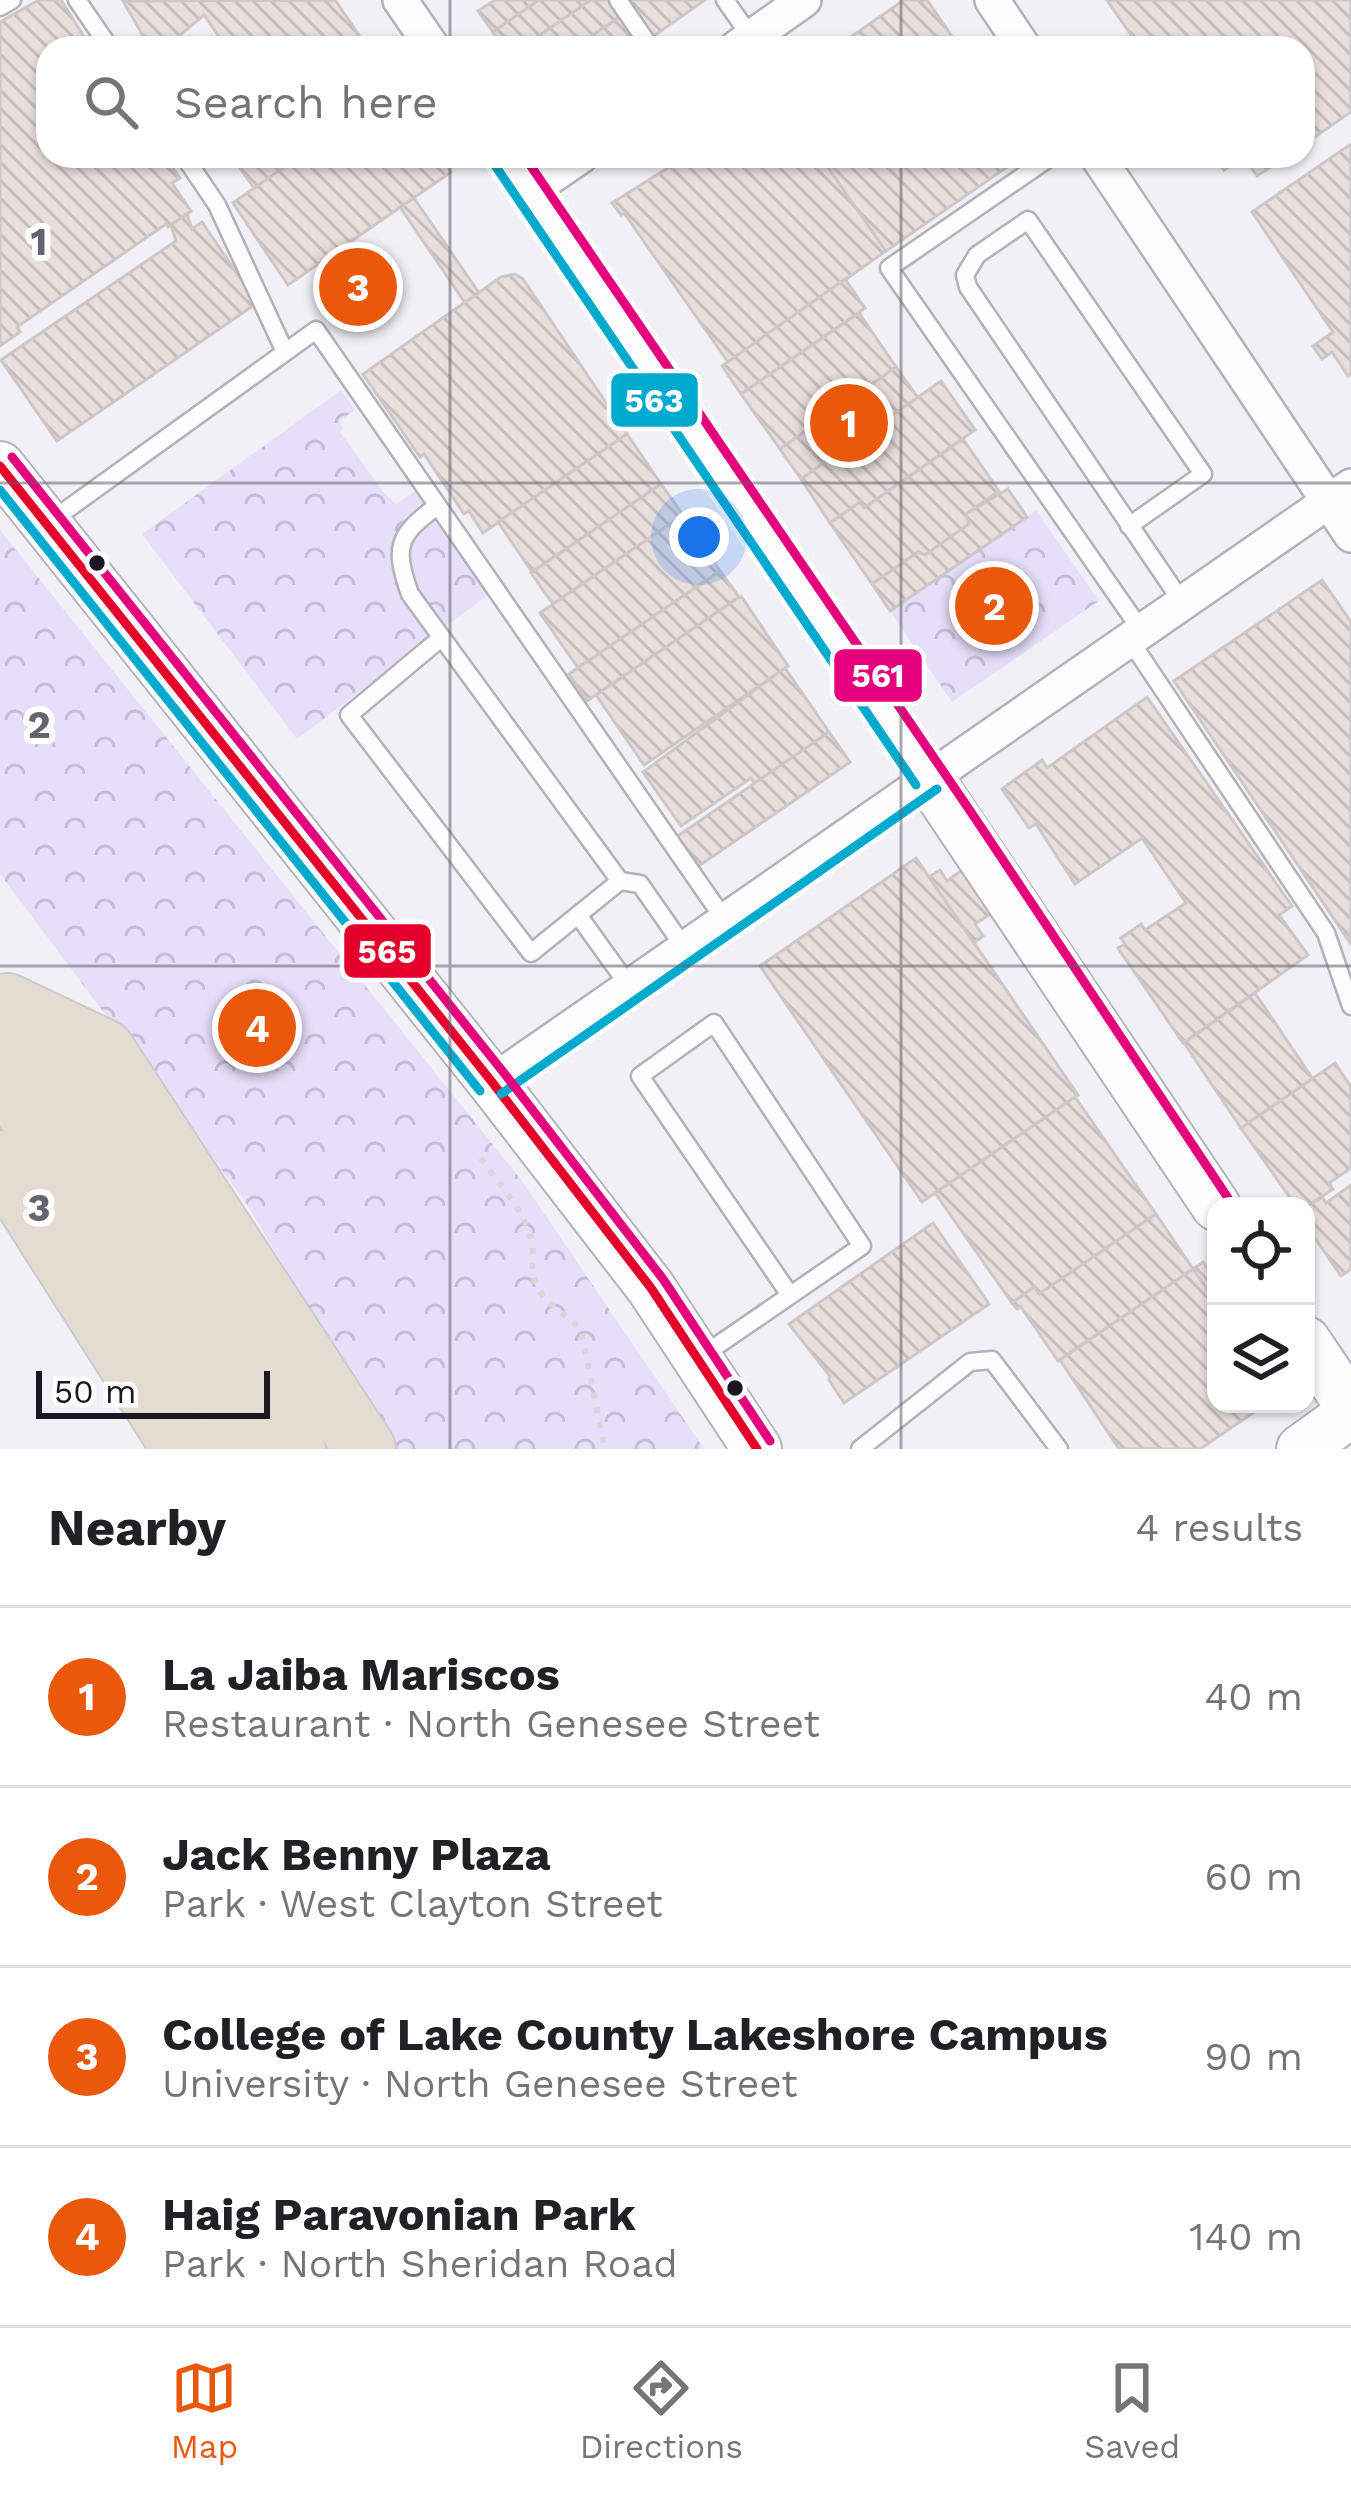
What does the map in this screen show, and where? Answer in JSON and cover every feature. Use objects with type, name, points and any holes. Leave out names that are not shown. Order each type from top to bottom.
[{"type":"highway","points":[[3,1000],[135,1193],[296,1449]]},
{"type":"highway","points":[[3,1000],[104,1050],[364,1449]]},
{"type":"highway","points":[[0,1071],[161,1312],[245,1449]]},
{"type":"highway","points":[[0,1161],[183,1449]]},
{"type":"main road","points":[[0,466],[651,1288],[758,1449]]},
{"type":"main road","points":[[928,777],[1210,1197]]},
{"type":"main road","points":[[1301,1449],[1351,1411],[1315,1355]]},
{"type":"street","points":[[400,0],[425,36]]},
{"type":"street","points":[[753,36],[804,0]]},
{"type":"street","points":[[992,0],[1016,36]]},
{"type":"street","points":[[514,168],[928,777]]},
{"type":"street","points":[[530,191],[564,168]]},
{"type":"street","points":[[1105,168],[1340,494],[1351,535]]},
{"type":"street","points":[[492,1082],[1340,494]]},
{"type":"lane","points":[[0,7],[12,0]]},
{"type":"lane","points":[[77,0],[102,36]]},
{"type":"lane","points":[[618,0],[643,36]]},
{"type":"lane","points":[[725,0],[740,36]]},
{"type":"lane","points":[[192,168],[217,205],[285,352]]},
{"type":"lane","points":[[1035,168],[889,268],[1135,634],[1326,933],[1351,1006]]},
{"type":"lane","points":[[1129,526],[1203,474],[1028,220],[977,255],[965,275],[968,287],[1129,526],[1182,602]]},
{"type":"lane","points":[[46,525],[316,330],[724,919]]},
{"type":"lane","points":[[437,506],[411,525],[400,541],[400,567],[410,593],[620,881],[640,884],[684,947]]},
{"type":"lane","points":[[441,638],[349,715],[531,953],[620,881]]},
{"type":"lane","points":[[578,915],[628,986]]},
{"type":"lane","points":[[698,1358],[862,1246],[714,1023],[640,1076],[790,1295]]},
{"type":"lane","points":[[860,1449],[970,1362],[992,1360],[1058,1449]]},
{"type":"path","points":[[481,1158],[532,1239],[531,1272],[537,1288],[550,1306],[581,1330],[605,1449]]},
{"type":"green space","points":[[341,390],[355,410],[339,421],[340,432],[384,493],[396,504],[421,487],[489,594],[297,739],[142,534]]},
{"type":"green space","points":[[1036,510],[1099,601],[952,702],[890,611]]},
{"type":"green space","points":[[0,530],[522,1181],[704,1449],[393,1449],[245,1201],[0,874]]},
{"type":"building","points":[[39,0],[61,0],[84,36],[36,36],[36,168],[173,168],[180,178],[172,183],[191,211],[17,327],[20,332],[0,346],[0,22]]},
{"type":"building","points":[[335,0],[359,35],[219,36],[204,15],[179,36],[143,36],[123,1]]},
{"type":"building","points":[[495,0],[539,0],[493,32],[478,11]]},
{"type":"building","points":[[539,0],[591,0],[538,36],[496,36],[493,32]]},
{"type":"building","points":[[591,0],[610,0],[621,16],[592,36],[538,36]]},
{"type":"building","points":[[625,0],[705,0],[654,36]]},
{"type":"building","points":[[904,0],[927,0],[952,36],[852,36]]},
{"type":"building","points":[[1107,0],[1351,0],[1351,112],[1315,137],[1315,36],[1132,36]]},
{"type":"building","points":[[621,16],[635,36],[592,36]]},
{"type":"building","points":[[1351,144],[1348,376],[1332,352],[1322,359],[1313,346],[1333,332],[1252,212]]},
{"type":"building","points":[[240,168],[283,168],[254,188]]},
{"type":"building","points":[[283,168],[448,168],[451,172],[288,285],[233,203]]},
{"type":"building","points":[[668,168],[828,168],[886,251],[728,362],[624,213],[612,203]]},
{"type":"building","points":[[828,168],[1006,168],[886,251]]},
{"type":"building","points":[[414,198],[479,293],[465,303],[400,207]]},
{"type":"building","points":[[187,214],[192,229],[202,222],[257,303],[57,441],[1,360],[176,241],[171,225]]},
{"type":"building","points":[[515,274],[523,279],[627,434],[483,533],[469,511],[464,514],[424,454],[420,457],[363,374],[501,277]]},
{"type":"building","points":[[845,279],[865,308],[741,394],[722,366]]},
{"type":"building","points":[[859,313],[896,367],[780,449],[741,394]]},
{"type":"building","points":[[896,367],[918,398],[801,479],[780,449]]},
{"type":"building","points":[[941,381],[975,430],[864,508],[860,502],[830,523],[801,479]]},
{"type":"building","points":[[627,434],[661,484],[532,572],[498,522]]},
{"type":"building","points":[[963,439],[999,491],[966,514],[969,524],[872,584],[830,523],[860,502],[864,508]]},
{"type":"building","points":[[661,484],[683,515],[553,604],[531,573]]},
{"type":"building","points":[[1008,489],[1027,517],[890,611],[872,584],[918,552],[925,555],[969,524],[966,514]]},
{"type":"building","points":[[683,515],[720,571],[578,668],[540,613]]},
{"type":"building","points":[[720,571],[739,597],[587,701],[569,674]]},
{"type":"building","points":[[1322,580],[1351,622],[1351,944],[1174,681]]},
{"type":"building","points":[[741,596],[788,666],[644,765],[596,695]]},
{"type":"building","points":[[785,668],[829,732],[755,784],[751,778],[681,826],[643,772]]},
{"type":"building","points":[[1147,697],[1292,906],[1279,915],[1308,955],[1183,1043],[1118,948],[1125,944],[1121,938],[1141,924],[1145,930],[1186,903],[1142,838],[1075,884],[1036,824],[1029,828],[1002,789],[1042,760],[1047,768]]},
{"type":"building","points":[[829,732],[850,762],[696,868],[675,838]]},
{"type":"building","points":[[916,858],[1078,1095],[922,1202],[760,966]]},
{"type":"building","points":[[940,870],[947,881],[962,870],[992,913],[975,924],[983,936],[974,943],[929,877]]},
{"type":"building","points":[[1255,993],[1313,1079],[1241,1128],[1184,1043]]},
{"type":"building","points":[[1335,1063],[1351,1087],[1351,1168],[1329,1183],[1333,1189],[1315,1201],[1315,1197],[1290,1197],[1241,1128]]},
{"type":"building","points":[[1075,1097],[1156,1214],[1039,1294],[1034,1287],[1012,1303],[935,1193]]},
{"type":"building","points":[[1351,1185],[1351,1269],[1341,1276],[1315,1238],[1315,1201],[1322,1197],[1326,1203]]},
{"type":"building","points":[[1156,1214],[1193,1269],[1058,1361],[1021,1307],[1012,1303],[1034,1287],[1039,1294]]},
{"type":"building","points":[[933,1223],[989,1304],[844,1403],[830,1376],[789,1324]]},
{"type":"building","points":[[1203,1262],[1207,1289],[1193,1269]]},
{"type":"building","points":[[1193,1269],[1207,1289],[1207,1413],[1253,1413],[1200,1449],[1119,1449],[1060,1360]]},
{"type":"transit line","name":"563","points":[[497,168],[916,785]]},
{"type":"transit line","name":"561","points":[[532,168],[1227,1197]]},
{"type":"transit line","name":"561","points":[[12,457],[663,1279],[770,1441]]},
{"type":"transit line","name":"565","points":[[0,466],[651,1288],[757,1449]]},
{"type":"transit line","name":"563","points":[[0,490],[480,1091]]},
{"type":"transit line","name":"563","points":[[501,1094],[937,789]]},
{"type":"place","name":"College of Lake County Lakeshore Campus","points":[[358,287]]},
{"type":"place","name":"La Jaiba Mariscos","points":[[849,423]]},
{"type":"place","name":"Jack Benny Plaza","points":[[994,606]]},
{"type":"place","name":"Haig Paravonian Park","points":[[257,1028]]}]
